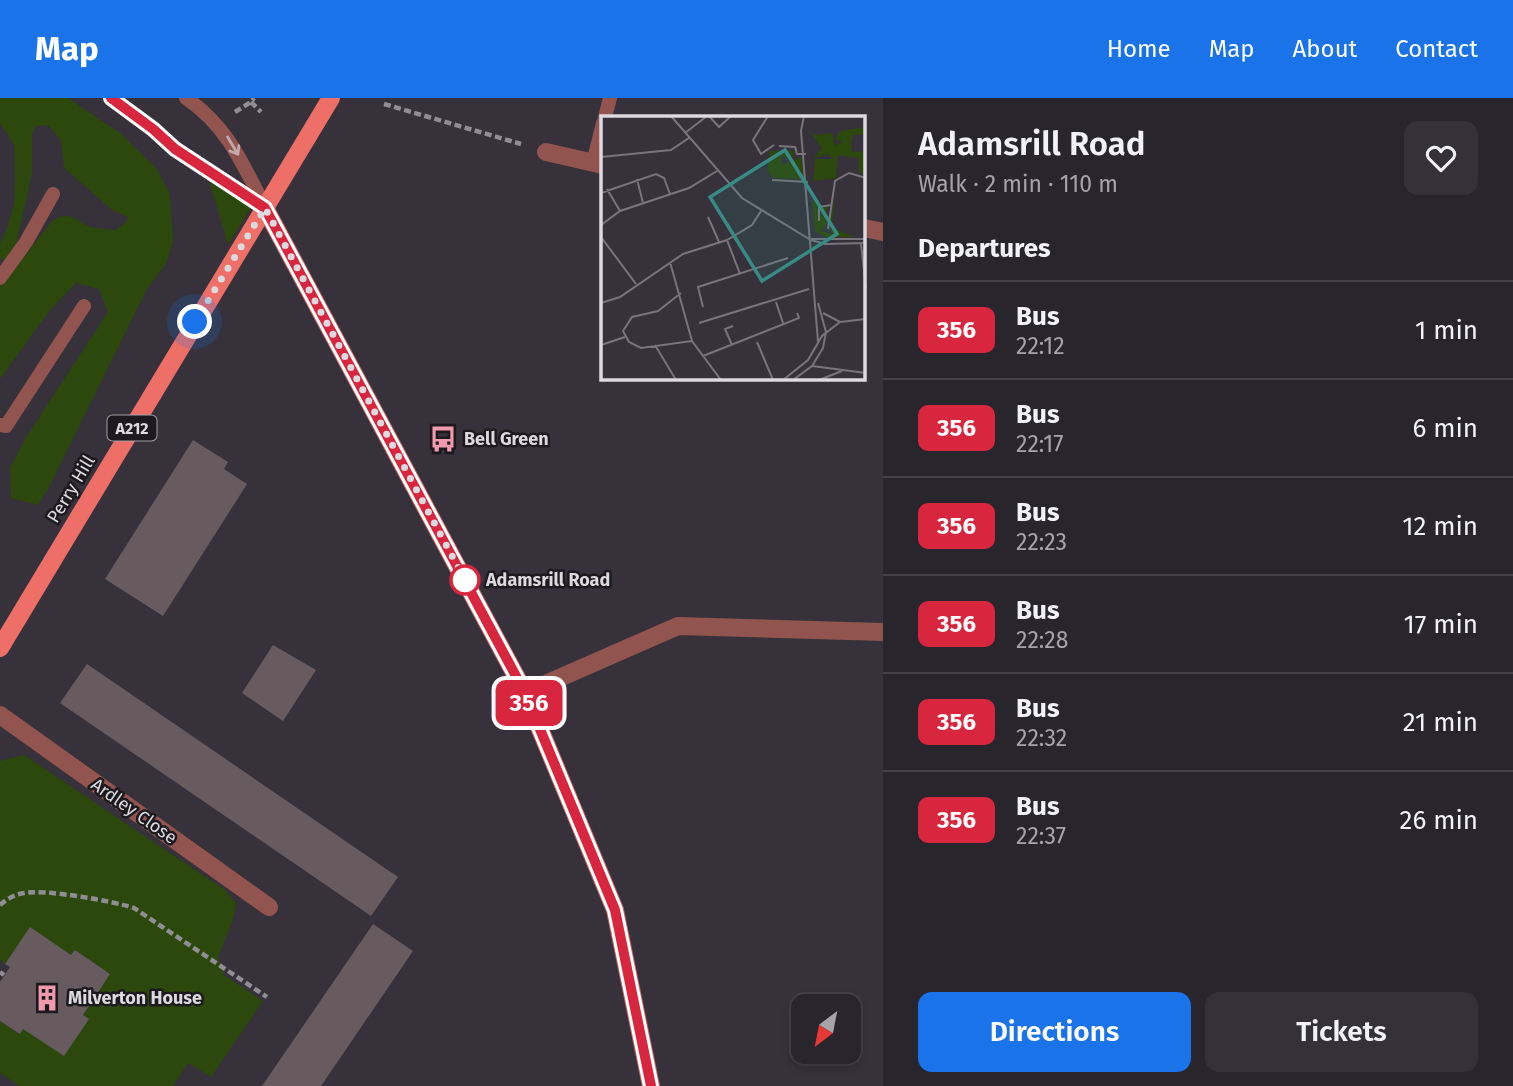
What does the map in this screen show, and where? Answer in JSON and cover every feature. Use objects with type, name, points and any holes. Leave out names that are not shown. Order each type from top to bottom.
[{"type":"main road","name":"A212","points":[[265,208],[331,98]]},
{"type":"main road","name":"Perry Hill","points":[[0,648],[265,208]]},
{"type":"main road","points":[[265,208],[525,693],[615,910],[651,1086]]},
{"type":"street","points":[[547,152],[598,164]]},
{"type":"street","points":[[525,693],[678,626],[883,632]]},
{"type":"street","name":"Ardley Close","points":[[0,715],[269,906]]},
{"type":"lane","points":[[111,98],[175,149],[265,208]]},
{"type":"lane","points":[[186,98],[207,113],[233,143],[265,208]]},
{"type":"lane","points":[[605,116],[610,98]]},
{"type":"lane","points":[[598,164],[601,139]]},
{"type":"lane","points":[[0,278],[26,242],[53,194]]},
{"type":"lane","points":[[0,425],[6,426],[85,306]]},
{"type":"path","points":[[235,112],[253,100],[261,112]]},
{"type":"path","points":[[384,104],[547,152]]},
{"type":"path","points":[[0,905],[25,892],[42,892],[118,903],[134,908],[267,997]]},
{"type":"green space","points":[[0,98],[68,98],[120,133],[157,169],[170,194],[173,242],[166,264],[147,289],[38,505],[11,498],[10,468],[25,439],[108,312],[99,289],[76,283],[50,310],[0,379],[0,287],[52,221],[69,216],[91,227],[116,230],[128,217],[112,210],[64,168],[61,141],[48,125],[36,126],[32,134],[32,173],[16,246],[5,260],[0,259],[0,243],[14,204],[15,177],[14,145],[0,123]]},
{"type":"green space","points":[[208,177],[252,206],[228,245]]},
{"type":"green space","points":[[24,755],[225,890],[236,903],[234,917],[218,957],[224,975],[263,1001],[211,1077],[188,1063],[173,1086],[20,1086],[0,1073],[0,1021],[19,1034],[23,1029],[89,1019],[83,1015],[110,974],[75,950],[71,955],[30,928],[5,964],[0,960],[0,761]]},
{"type":"building","points":[[193,440],[228,462],[224,469],[247,484],[163,616],[105,579]]},
{"type":"building","points":[[273,645],[316,670],[283,721],[242,693]]},
{"type":"building","points":[[87,664],[398,877],[371,916],[60,703]]},
{"type":"building","points":[[373,924],[413,951],[321,1086],[262,1086]]},
{"type":"building","name":"Milverton House","points":[[30,927],[71,955],[75,950],[110,974],[83,1015],[89,1019],[64,1056],[23,1029],[20,1034],[0,1021],[0,982],[10,967],[5,964]]},
{"type":"bus line","name":"356","points":[[111,98],[175,149],[265,208],[525,693],[615,910],[651,1086]]},
{"type":"place","name":"Bell Green","points":[[443,439]]},
{"type":"place","name":"Adamsrill Road","points":[[465,580]]},
{"type":"place","name":"Milverton House","points":[[47,998]]},
{"type":"route","points":[[195,322],[265,208],[465,580]]}]
